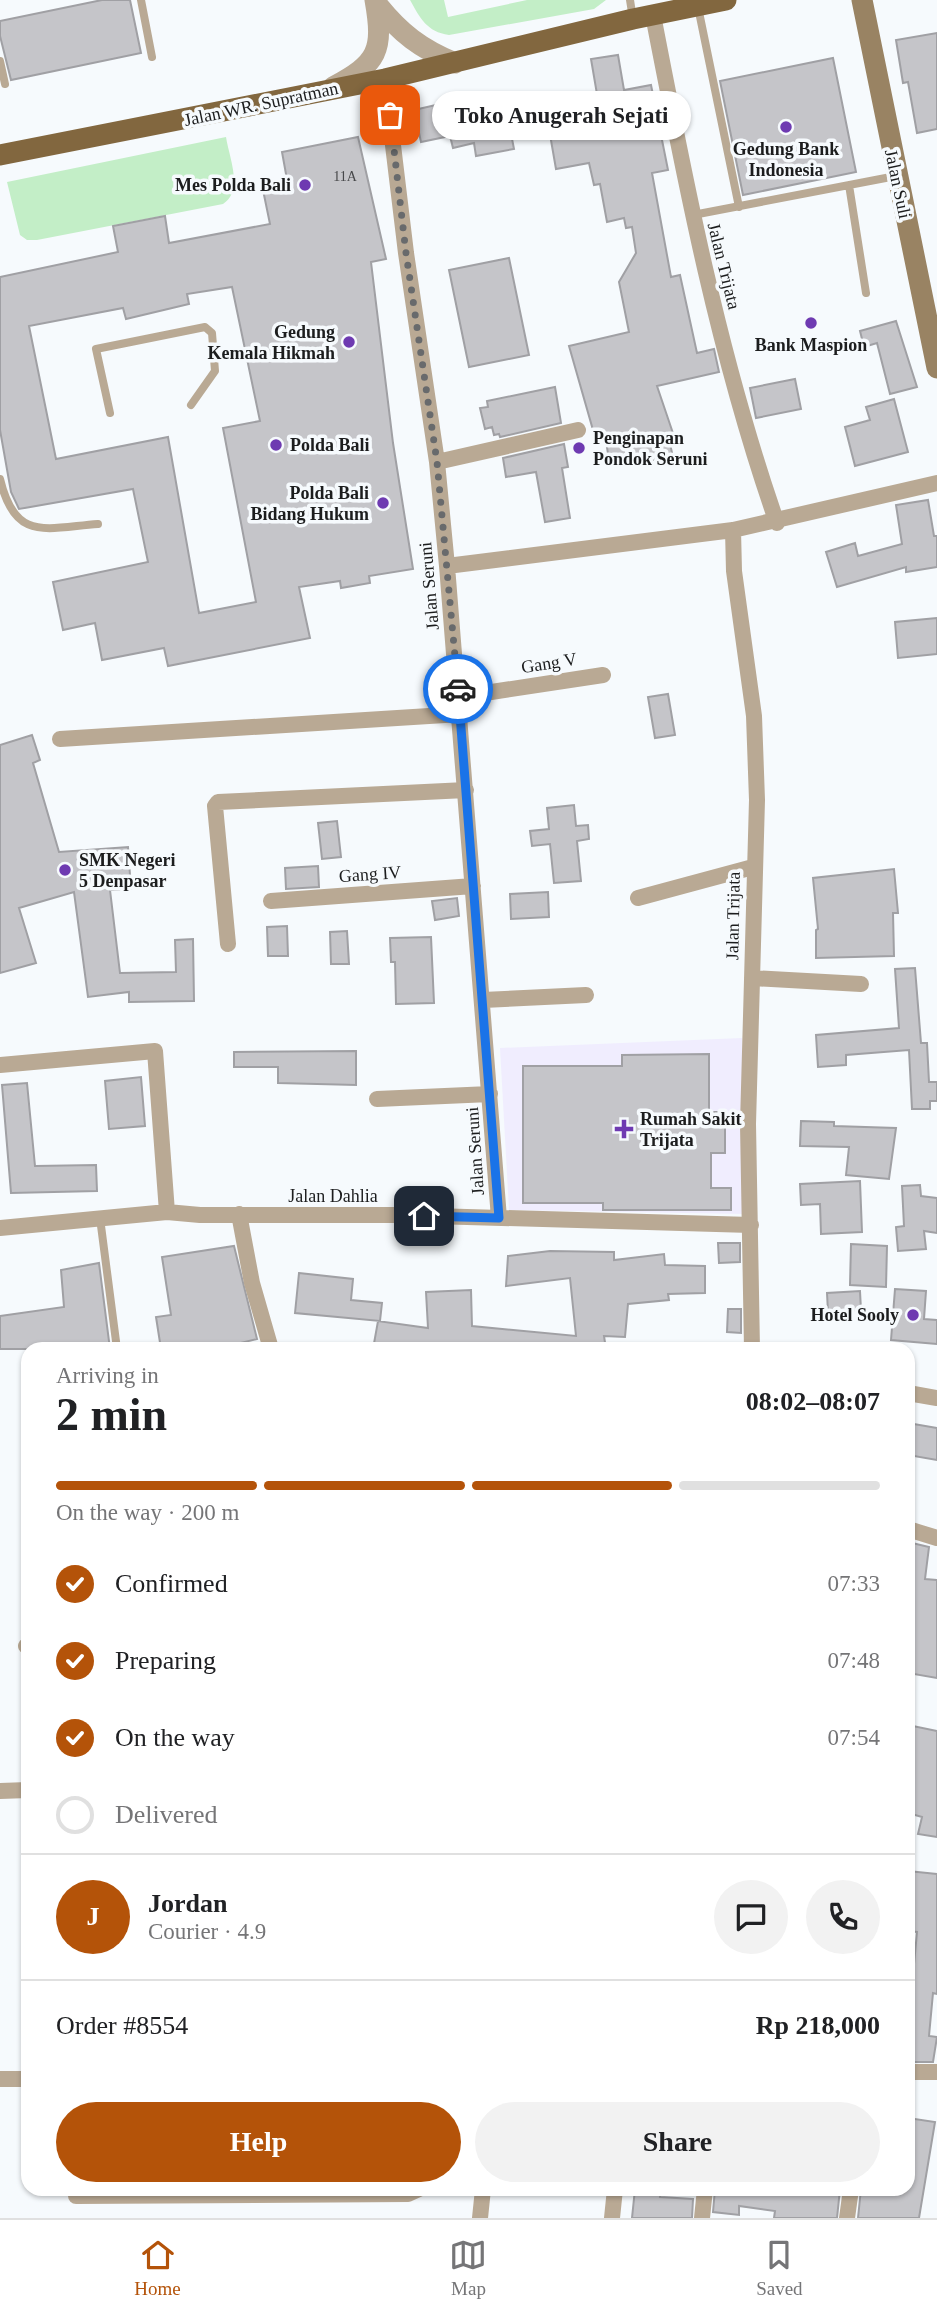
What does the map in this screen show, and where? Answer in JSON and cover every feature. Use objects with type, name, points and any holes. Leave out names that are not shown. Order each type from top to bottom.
[{"type":"main road","name":"Jalan WR. Supratman","points":[[0,155],[166,125],[385,79],[455,63],[639,11],[697,6],[726,0]]},
{"type":"main road","name":"Jalan Suli","points":[[862,0],[937,368]]},
{"type":"street","points":[[375,1],[396,29],[411,41],[455,63]]},
{"type":"street","points":[[328,89],[361,72],[377,52],[375,1]]},
{"type":"street","name":"Jalan Trijata","points":[[639,11],[740,406],[777,523]]},
{"type":"street","name":"Jalan Seruni","points":[[385,79],[406,253],[437,462],[461,714],[499,1218]]},
{"type":"street","points":[[437,462],[578,430]]},
{"type":"street","points":[[447,566],[777,523],[937,483]]},
{"type":"street","name":"Jalan Trijata","points":[[733,530],[734,571],[754,716],[757,800],[753,867],[748,1124],[752,1342]]},
{"type":"street","name":"Gang V","points":[[459,697],[603,675]]},
{"type":"street","points":[[60,739],[461,714]]},
{"type":"street","points":[[228,944],[215,806],[218,802],[466,790]]},
{"type":"street","points":[[638,898],[753,867]]},
{"type":"street","name":"Gang IV","points":[[271,901],[473,886]]},
{"type":"street","points":[[752,978],[861,984]]},
{"type":"street","points":[[483,1000],[586,995]]},
{"type":"street","points":[[0,1065],[155,1051],[167,1212]]},
{"type":"street","points":[[377,1099],[490,1094]]},
{"type":"street","name":"Jalan Dahlia","points":[[0,1228],[167,1212],[751,1225]]},
{"type":"street","points":[[239,1214],[253,1283],[269,1342]]},
{"type":"street","points":[[915,1394],[937,1398]]},
{"type":"street","points":[[915,1531],[937,1538]]},
{"type":"street","points":[[0,1791],[21,1790]]},
{"type":"street","points":[[915,2072],[937,2072]]},
{"type":"street","points":[[0,2079],[21,2079]]},
{"type":"street","points":[[480,2218],[482,2196]]},
{"type":"street","points":[[612,2218],[614,2196]]},
{"type":"street","points":[[702,2218],[704,2196]]},
{"type":"street","points":[[847,2218],[850,2196]]},
{"type":"lane","points":[[141,0],[152,57]]},
{"type":"lane","points":[[697,6],[739,206]]},
{"type":"lane","points":[[0,61],[5,84]]},
{"type":"lane","points":[[691,215],[896,176]]},
{"type":"lane","points":[[849,185],[866,293]]},
{"type":"lane","points":[[110,413],[96,349],[205,327],[212,332],[215,371],[191,405]]},
{"type":"lane","points":[[0,479],[6,505],[20,522],[44,527],[98,524]]},
{"type":"lane","points":[[100,1218],[116,1342]]},
{"type":"shaded area","name":"Rumah Sakit Trijata","points":[[742,1038],[744,1214],[509,1210],[500,1048]]},
{"type":"green space","points":[[410,0],[444,0],[448,17],[527,0],[606,0],[594,9],[449,35],[430,27]]},
{"type":"green space","points":[[226,137],[234,182],[233,191],[223,204],[37,240],[27,240],[20,235],[7,182]]},
{"type":"building","points":[[102,0],[130,0],[141,53],[11,80],[0,36],[0,21]]},
{"type":"building","points":[[937,33],[937,129],[917,133],[908,82],[903,83],[896,40]]},
{"type":"building","points":[[618,55],[624,90],[651,85],[668,170],[652,173],[671,277],[680,275],[697,353],[714,349],[719,372],[657,386],[676,442],[670,444],[673,457],[610,466],[605,435],[595,437],[569,346],[629,332],[619,282],[636,253],[632,227],[626,228],[624,218],[607,222],[600,184],[594,185],[589,163],[556,169],[548,123],[581,117],[578,104],[598,100],[591,59]]},
{"type":"building","name":"Gedung Bank Indonesia","points":[[833,58],[856,172],[743,195],[720,81]]},
{"type":"building","points":[[462,99],[465,110],[505,103],[514,149],[476,156],[474,143],[453,148],[450,136],[421,142],[414,110]]},
{"type":"building","points":[[358,137],[386,259],[371,262],[393,443],[413,569],[369,576],[370,583],[341,588],[340,581],[299,587],[310,638],[168,666],[164,648],[102,660],[95,623],[63,630],[53,582],[148,562],[133,489],[19,509],[11,492],[0,430],[0,277],[118,252],[113,226],[165,216],[169,243],[270,224],[263,190],[288,185],[282,152]],"holes":[[[232,287],[260,421],[223,428],[256,602],[199,613],[168,437],[56,459],[29,326],[123,308],[126,319],[189,304],[187,294]]]},
{"type":"building","points":[[509,258],[529,355],[469,367],[449,270]]},
{"type":"building","points":[[896,321],[917,387],[890,394],[877,343],[864,347],[860,331]]},
{"type":"building","points":[[795,379],[801,409],[756,418],[750,388]]},
{"type":"building","points":[[555,387],[561,423],[500,437],[499,434],[494,435],[492,427],[485,429],[480,408],[488,407],[487,401]]},
{"type":"building","points":[[894,399],[908,452],[855,466],[845,427],[870,420],[866,407]]},
{"type":"building","points":[[564,444],[568,467],[562,468],[570,518],[545,522],[536,472],[506,477],[503,458]]},
{"type":"building","points":[[928,500],[934,536],[937,536],[937,567],[906,572],[906,567],[837,587],[826,552],[855,543],[858,556],[902,544],[896,505]]},
{"type":"building","points":[[937,618],[937,654],[898,658],[895,622]]},
{"type":"building","points":[[668,694],[675,735],[655,738],[648,697]]},
{"type":"building","name":"SMK Negeri 5 Denpasar","points":[[32,735],[40,760],[33,763],[59,852],[128,847],[131,889],[110,890],[120,973],[176,972],[175,940],[193,939],[194,1001],[129,1002],[129,992],[88,997],[74,892],[19,908],[36,963],[0,973],[0,745]]},
{"type":"building","points":[[574,805],[576,826],[588,825],[589,839],[577,841],[581,881],[554,883],[550,844],[532,846],[530,831],[549,829],[547,808]]},
{"type":"building","points":[[337,821],[341,857],[322,859],[318,823]]},
{"type":"building","points":[[318,866],[319,887],[286,889],[285,868]]},
{"type":"building","points":[[894,869],[898,913],[893,913],[894,956],[816,958],[818,929],[813,878]]},
{"type":"building","points":[[548,892],[549,917],[511,919],[510,894]]},
{"type":"building","points":[[457,898],[459,916],[435,920],[432,901]]},
{"type":"building","points":[[287,926],[288,956],[268,956],[267,927]]},
{"type":"building","points":[[347,931],[349,964],[331,964],[330,932]]},
{"type":"building","points":[[431,937],[434,1003],[396,1004],[395,962],[391,962],[390,938]]},
{"type":"building","points":[[915,968],[921,1043],[927,1043],[929,1082],[937,1082],[937,1101],[930,1101],[930,1109],[912,1109],[909,1050],[846,1055],[846,1065],[818,1067],[816,1035],[899,1028],[895,969]]},
{"type":"building","points":[[356,1051],[356,1085],[278,1083],[278,1067],[234,1067],[234,1052]]},
{"type":"building","name":"Rumah Sakit Trijata","points":[[709,1054],[709,1112],[725,1112],[725,1153],[711,1153],[711,1188],[731,1188],[731,1210],[603,1210],[603,1203],[523,1203],[523,1066],[622,1066],[622,1055]]},
{"type":"building","points":[[141,1077],[145,1126],[109,1129],[105,1081]]},
{"type":"building","points":[[27,1083],[35,1166],[96,1165],[97,1191],[11,1193],[2,1085]]},
{"type":"building","points":[[801,1121],[834,1122],[834,1126],[896,1128],[889,1179],[846,1175],[849,1147],[800,1146]]},
{"type":"building","points":[[860,1181],[862,1232],[821,1234],[820,1204],[801,1205],[800,1184]]},
{"type":"building","points":[[920,1185],[921,1196],[937,1198],[937,1233],[924,1231],[926,1249],[898,1251],[896,1227],[904,1226],[902,1186]]},
{"type":"building","points":[[718,1243],[740,1243],[740,1262],[719,1263]]},
{"type":"building","points":[[851,1244],[887,1246],[886,1287],[850,1285]]},
{"type":"building","points":[[234,1246],[257,1339],[245,1342],[160,1342],[156,1317],[171,1315],[162,1257]]},
{"type":"building","points":[[550,1251],[614,1252],[614,1260],[664,1254],[665,1265],[705,1266],[705,1293],[668,1294],[669,1300],[628,1304],[625,1337],[604,1336],[605,1342],[374,1342],[378,1321],[428,1328],[426,1292],[471,1290],[472,1326],[576,1336],[570,1278],[506,1286],[508,1256]]},
{"type":"building","points":[[99,1263],[109,1342],[21,1342],[21,1349],[0,1349],[0,1316],[64,1307],[61,1270]]},
{"type":"building","points":[[299,1273],[353,1279],[351,1300],[382,1303],[380,1321],[295,1313]]},
{"type":"building","name":"Hotel Sooly","points":[[895,1289],[926,1291],[924,1319],[937,1320],[937,1344],[891,1340]]},
{"type":"building","points":[[860,1291],[861,1310],[828,1312],[827,1293]]},
{"type":"building","points":[[728,1309],[741,1309],[741,1333],[727,1332]]},
{"type":"building","points":[[915,1424],[937,1428],[937,1460],[915,1456]]},
{"type":"building","points":[[915,1544],[929,1547],[925,1579],[937,1580],[937,1678],[915,1674]]},
{"type":"building","points":[[915,1726],[937,1731],[937,1837],[918,1834],[922,1817],[915,1815]]},
{"type":"building","points":[[915,1872],[937,1874],[937,1994],[933,1993],[929,2036],[937,2037],[933,2062],[915,2062]]},
{"type":"building","points":[[915,2119],[935,2122],[919,2218],[858,2218],[860,2196],[915,2196]]},
{"type":"building","points":[[634,2196],[693,2199],[692,2218],[632,2218]]},
{"type":"building","points":[[714,2196],[839,2196],[837,2218],[774,2218],[775,2211],[739,2206],[739,2215],[713,2212]]},
{"type":"way so far","points":[[390,115],[406,253],[437,462],[458,689]]},
{"type":"place","name":"Toko Anugerah Sejati","points":[[390,115]]},
{"type":"place","name":"Gedung Bank Indonesia","points":[[786,127]]},
{"type":"place","name":"Mes Polda Bali","points":[[305,185]]},
{"type":"place","name":"Bank Maspion","points":[[811,323]]},
{"type":"place","name":"Gedung Kemala Hikmah","points":[[349,342]]},
{"type":"place","name":"Polda Bali","points":[[276,445]]},
{"type":"place","name":"Penginapan Pondok Seruni","points":[[579,448]]},
{"type":"place","name":"Polda Bali Bidang Hukum","points":[[383,503]]},
{"type":"place","name":"SMK Negeri 5 Denpasar","points":[[65,870]]},
{"type":"place","name":"Rumah Sakit Trijata","points":[[624,1129]]},
{"type":"place","name":"Hotel Sooly","points":[[913,1315]]},
{"type":"route","points":[[424,1216],[499,1218],[458,689]]}]
